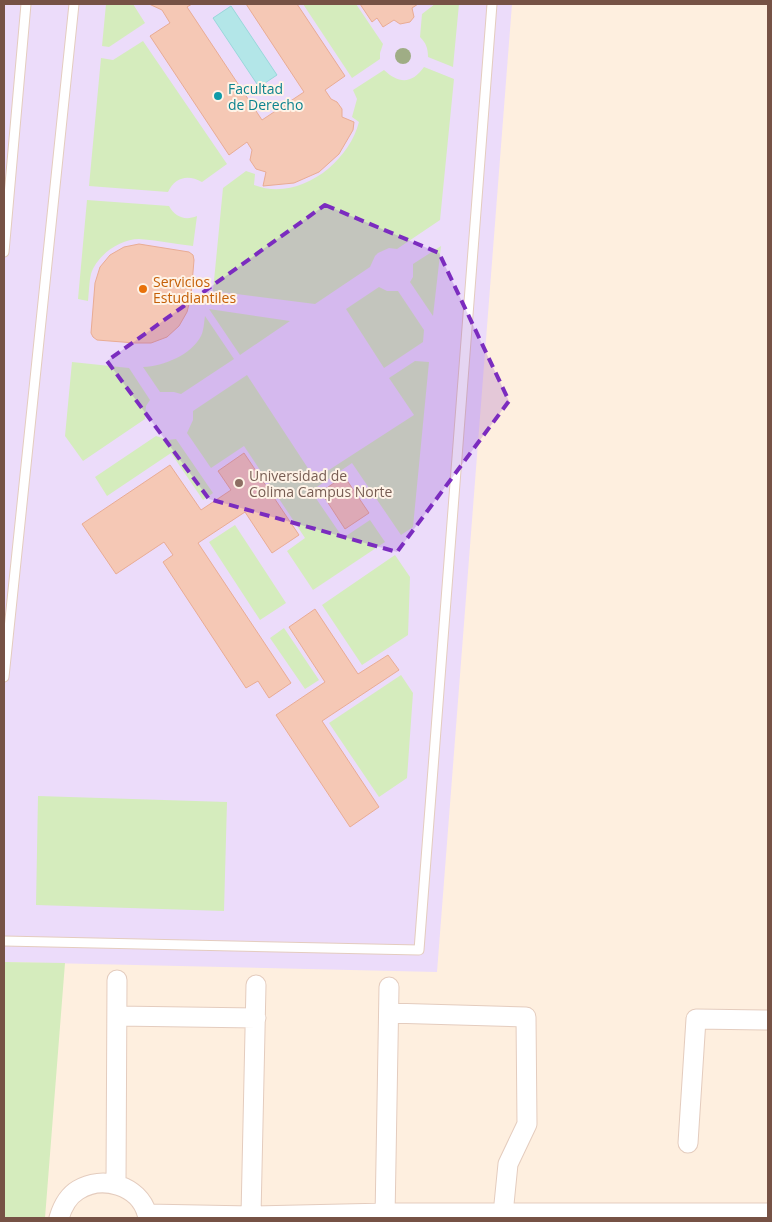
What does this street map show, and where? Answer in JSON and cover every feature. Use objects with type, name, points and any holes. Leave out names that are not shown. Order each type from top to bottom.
[{"type":"street","points":[[116,1184],[117,980]]},
{"type":"street","points":[[251,1216],[256,985]]},
{"type":"street","points":[[386,1215],[389,987]]},
{"type":"street","points":[[389,1013],[526,1017],[527,1124],[508,1164],[503,1214]]},
{"type":"street","points":[[117,1016],[256,1018]]},
{"type":"street","points":[[688,1143],[696,1019],[768,1020]]},
{"type":"street","points":[[59,1218],[66,1202],[77,1191],[91,1184],[107,1182],[122,1186],[136,1195],[146,1208],[148,1216],[687,1215],[768,1213]]},
{"type":"lane","points":[[4,252],[26,4]]},
{"type":"lane","points":[[4,677],[74,4]]},
{"type":"lane","points":[[4,941],[420,950],[492,4]]},
{"type":"highlighted area","points":[[325,205],[439,253],[509,401],[397,552],[209,499],[107,361]]},
{"type":"shaded area","name":"Universidad de Colima Campus Norte","points":[[4,4],[512,4],[437,972],[4,962]]},
{"type":"green space","points":[[106,4],[133,4],[145,23],[109,47],[102,46]]},
{"type":"green space","points":[[303,4],[356,4],[383,44],[380,59],[352,78]]},
{"type":"green space","points":[[435,4],[459,4],[453,67],[428,57],[424,41],[420,37],[422,14]]},
{"type":"green space","points":[[143,41],[227,164],[202,182],[192,178],[182,178],[174,183],[168,192],[89,186],[101,58],[113,60]]},
{"type":"green space","points":[[424,67],[454,79],[440,220],[397,249],[389,248],[378,253],[370,267],[315,304],[213,291],[223,188],[246,171],[255,174],[254,185],[271,189],[304,184],[319,176],[333,165],[344,152],[359,122],[352,117],[357,99],[353,90],[384,70],[395,78],[405,80],[415,77]]},
{"type":"green space","points":[[87,200],[169,206],[174,213],[181,217],[197,216],[193,246],[139,239],[117,245],[110,249],[94,267],[90,277],[88,301],[78,299]]},
{"type":"green space","points":[[441,246],[433,316],[410,282],[413,277],[413,264]]},
{"type":"green space","points":[[379,287],[387,291],[398,291],[424,330],[423,342],[384,368],[346,309]]},
{"type":"green space","points":[[209,309],[290,321],[240,355]]},
{"type":"green space","points":[[205,316],[234,359],[181,394],[160,392],[143,367],[168,362],[191,349],[201,336]]},
{"type":"green space","points":[[415,361],[429,362],[413,527],[401,535],[352,463],[311,491],[343,538],[370,520],[385,542],[313,590],[287,551],[305,538],[244,446],[211,468],[187,433],[193,420],[193,411],[247,375],[315,479],[414,415],[389,378]]},
{"type":"green space","points":[[72,362],[129,368],[150,400],[146,406],[145,419],[83,461],[65,436]]},
{"type":"green space","points":[[156,436],[168,440],[176,439],[213,493],[203,500],[171,453],[107,496],[95,477]]},
{"type":"green space","points":[[235,525],[286,603],[260,620],[209,542]]},
{"type":"green space","points":[[395,555],[410,577],[408,635],[362,665],[322,605]]},
{"type":"green space","points":[[284,628],[319,680],[305,689],[270,638]]},
{"type":"green space","points":[[401,675],[413,693],[407,778],[379,797],[329,723]]},
{"type":"green space","points":[[38,796],[227,802],[224,911],[36,905]]},
{"type":"green space","points":[[4,962],[65,963],[45,1218],[4,1218]]},
{"type":"water","points":[[231,6],[277,75],[259,87],[213,18]]},
{"type":"building","name":"Facultad de Derecho","points":[[149,4],[192,4],[187,7],[262,120],[304,92],[246,4],[297,4],[345,76],[325,90],[331,99],[337,102],[342,109],[342,117],[354,122],[353,130],[339,154],[319,172],[294,183],[263,186],[266,172],[256,169],[250,160],[252,150],[247,142],[229,155],[150,36],[170,23],[162,10]]},
{"type":"building","points":[[360,4],[418,4],[412,8],[414,17],[410,22],[400,24],[394,20],[383,27],[377,18],[372,22]]},
{"type":"building","name":"Servicios Estudiantiles","points":[[139,244],[189,252],[193,255],[191,296],[187,312],[179,326],[167,337],[151,343],[97,340],[91,333],[95,283],[100,267],[110,255],[124,247]]},
{"type":"building","points":[[244,453],[299,535],[272,553],[245,512],[198,543],[291,683],[269,698],[258,681],[246,688],[163,562],[173,555],[164,542],[116,574],[82,524],[170,465],[201,510],[231,490],[218,471]]},
{"type":"building","points":[[344,476],[369,513],[345,529],[321,492]]},
{"type":"building","points":[[315,609],[358,674],[388,655],[399,670],[322,721],[379,807],[350,827],[276,715],[325,682],[289,627]]},
{"type":"place","name":"Facultad de Derecho","points":[[218,96]]},
{"type":"place","name":"Servicios Estudiantiles","points":[[143,289]]},
{"type":"place","name":"Universidad de Colima Campus Norte","points":[[239,483]]}]
